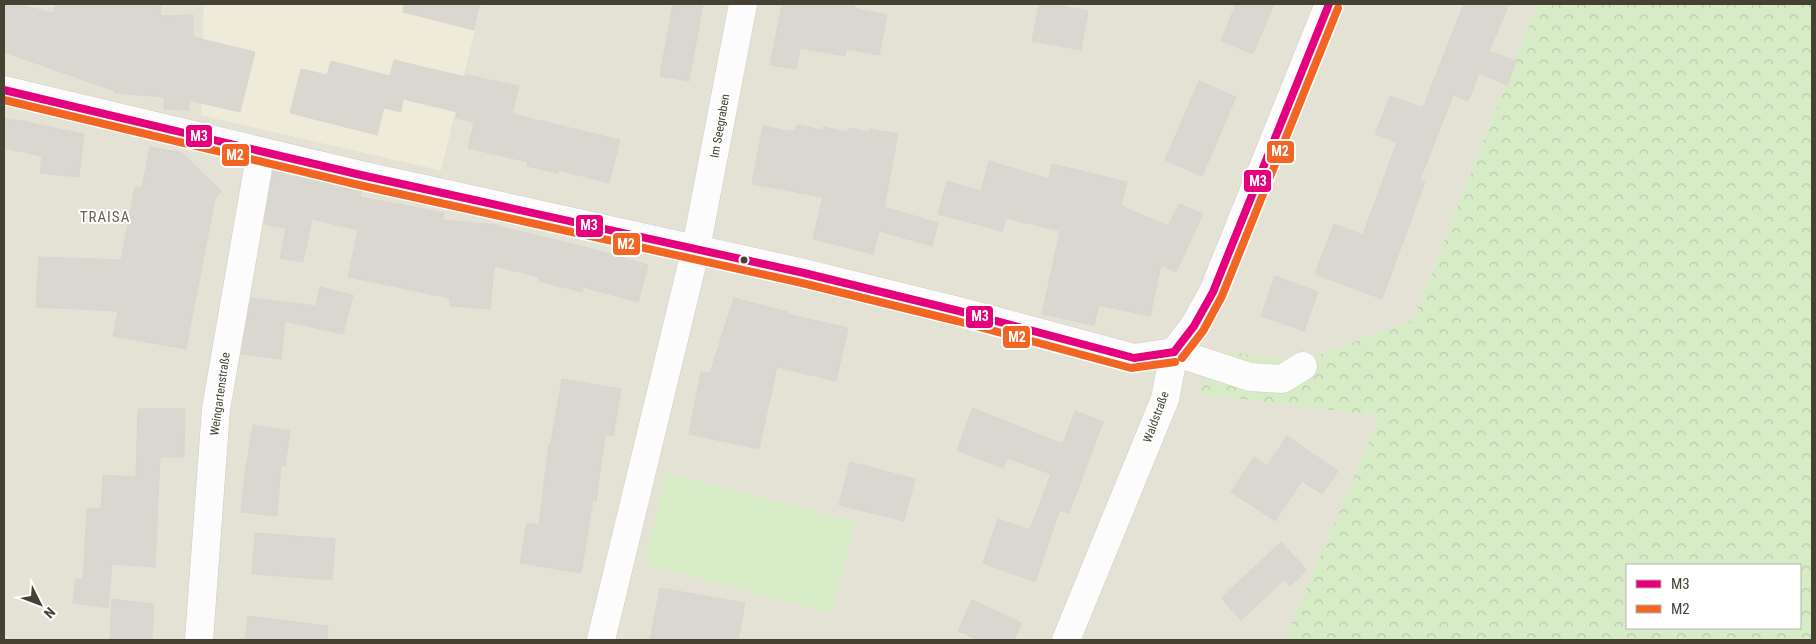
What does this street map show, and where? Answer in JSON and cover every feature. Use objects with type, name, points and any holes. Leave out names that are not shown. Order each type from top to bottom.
[{"type":"street","name":"Im Seegraben","points":[[601,640],[696,248],[743,4]]},
{"type":"street","name":"Waldstraße","points":[[1066,640],[1165,399],[1174,352],[1194,326],[1213,292],[1329,4]]},
{"type":"street","points":[[4,90],[261,151],[696,248],[959,312],[1134,358],[1174,352],[1250,377],[1282,379],[1303,366]]},
{"type":"street","name":"Weingartenstraße","points":[[199,640],[216,409],[261,151]]},
{"type":"shaded area","points":[[4,4],[204,4],[201,115],[440,170],[481,4],[1538,4],[1413,320],[1300,362],[1217,350],[1200,394],[1381,416],[1285,640],[4,640]]},
{"type":"shaded area","points":[[204,4],[481,4],[441,170],[201,115]]},
{"type":"green space","points":[[1538,4],[1812,4],[1812,640],[1285,640],[1380,416],[1200,394],[1217,350],[1300,362],[1413,320]]},
{"type":"green space","points":[[667,473],[856,522],[832,613],[644,564]]},
{"type":"building","points":[[4,4],[16,4],[53,13],[56,4],[161,4],[160,16],[193,15],[193,37],[255,52],[240,112],[189,100],[189,110],[164,109],[164,97],[115,93],[115,91],[4,52]]},
{"type":"building","points":[[404,4],[480,4],[474,30],[403,12]]},
{"type":"building","points":[[673,4],[703,4],[689,81],[660,76]]},
{"type":"building","points":[[782,4],[855,4],[854,8],[887,15],[879,55],[846,49],[845,56],[800,48],[796,69],[770,65]]},
{"type":"building","points":[[1039,4],[1052,4],[1088,11],[1081,50],[1032,41]]},
{"type":"building","points":[[1236,4],[1274,4],[1253,54],[1221,41]]},
{"type":"building","points":[[1464,4],[1509,4],[1489,51],[1516,61],[1507,85],[1479,73],[1468,101],[1453,95],[1420,180],[1425,182],[1382,299],[1315,274],[1334,224],[1363,235],[1397,142],[1375,134],[1390,96],[1423,108]]},
{"type":"building","points":[[394,60],[465,77],[466,75],[519,86],[512,114],[620,140],[609,183],[559,170],[558,173],[527,166],[528,162],[468,148],[474,122],[456,118],[457,112],[403,99],[401,112],[384,108],[377,135],[290,113],[301,69],[327,75],[331,61],[390,76]]},
{"type":"building","points":[[1199,81],[1236,97],[1202,176],[1165,160]]},
{"type":"building","points":[[4,119],[30,122],[84,134],[79,177],[40,173],[42,156],[4,148]]},
{"type":"building","points":[[797,125],[822,130],[823,127],[848,132],[848,128],[869,132],[870,129],[898,134],[884,207],[938,223],[932,246],[879,231],[873,254],[813,239],[823,197],[752,184],[763,126],[795,132]]},
{"type":"building","points":[[150,147],[182,153],[221,191],[215,198],[186,349],[113,336],[118,311],[36,307],[39,257],[121,260],[135,187],[142,188]]},
{"type":"building","points":[[989,161],[1049,179],[1052,164],[1127,182],[1121,206],[1168,226],[1179,204],[1203,214],[1176,272],[1161,265],[1150,316],[1099,305],[1094,325],[1042,314],[1060,231],[1006,218],[1002,231],[938,214],[947,181],[981,191]]},
{"type":"building","points":[[273,171],[361,192],[360,197],[444,213],[442,220],[497,225],[648,265],[638,302],[583,287],[582,292],[539,281],[540,277],[494,266],[490,309],[450,306],[450,298],[348,277],[358,230],[312,219],[303,262],[280,258],[286,228],[264,224]]},
{"type":"building","points":[[1275,276],[1318,292],[1304,331],[1261,316]]},
{"type":"building","points":[[320,287],[353,295],[343,334],[285,321],[281,359],[241,354],[251,298],[316,306]]},
{"type":"building","points":[[734,298],[788,312],[787,314],[848,328],[836,381],[777,367],[759,449],[689,434],[701,372],[710,373]]},
{"type":"building","points":[[562,379],[621,389],[613,436],[605,434],[596,501],[593,500],[581,573],[520,563],[527,523],[539,525],[549,443],[551,443]]},
{"type":"building","points":[[973,408],[1063,444],[1075,411],[1103,422],[1069,513],[1060,510],[1035,582],[983,563],[998,519],[1030,530],[1051,474],[1007,458],[1003,468],[957,450]]},
{"type":"building","points":[[138,409],[185,409],[184,457],[160,457],[155,567],[112,564],[108,608],[73,603],[76,579],[83,580],[87,508],[101,509],[103,475],[136,477]]},
{"type":"building","points":[[253,425],[290,431],[285,466],[281,466],[277,516],[241,512]]},
{"type":"building","points":[[1287,436],[1338,471],[1322,494],[1302,481],[1275,521],[1231,492],[1254,457],[1267,466]]},
{"type":"building","points":[[850,462],[915,479],[904,521],[839,505]]},
{"type":"building","points":[[255,533],[335,539],[332,580],[252,574]]},
{"type":"building","points":[[1281,542],[1307,570],[1290,586],[1284,580],[1241,620],[1221,598]]},
{"type":"building","points":[[660,588],[745,603],[738,640],[650,640]]},
{"type":"building","points":[[112,599],[154,604],[152,640],[110,640]]},
{"type":"building","points":[[972,600],[1022,623],[1014,640],[979,640],[958,631]]},
{"type":"building","points":[[248,616],[328,626],[327,640],[245,640]]},
{"type":"transit line","name":"M3","points":[[1174,352],[1194,326],[1213,292],[1329,4]]},
{"type":"transit line","name":"M2","points":[[1182,358],[1203,331],[1222,296],[1338,8]]},
{"type":"transit line","name":"M3","points":[[4,90],[361,175],[804,273],[959,311],[1134,358],[1174,352]]},
{"type":"transit line","name":"M2","points":[[4,100],[359,185],[802,283],[957,321],[1131,368],[1175,362]]},
{"type":"district","name":"TRAISA","points":[[105,217]]}]
